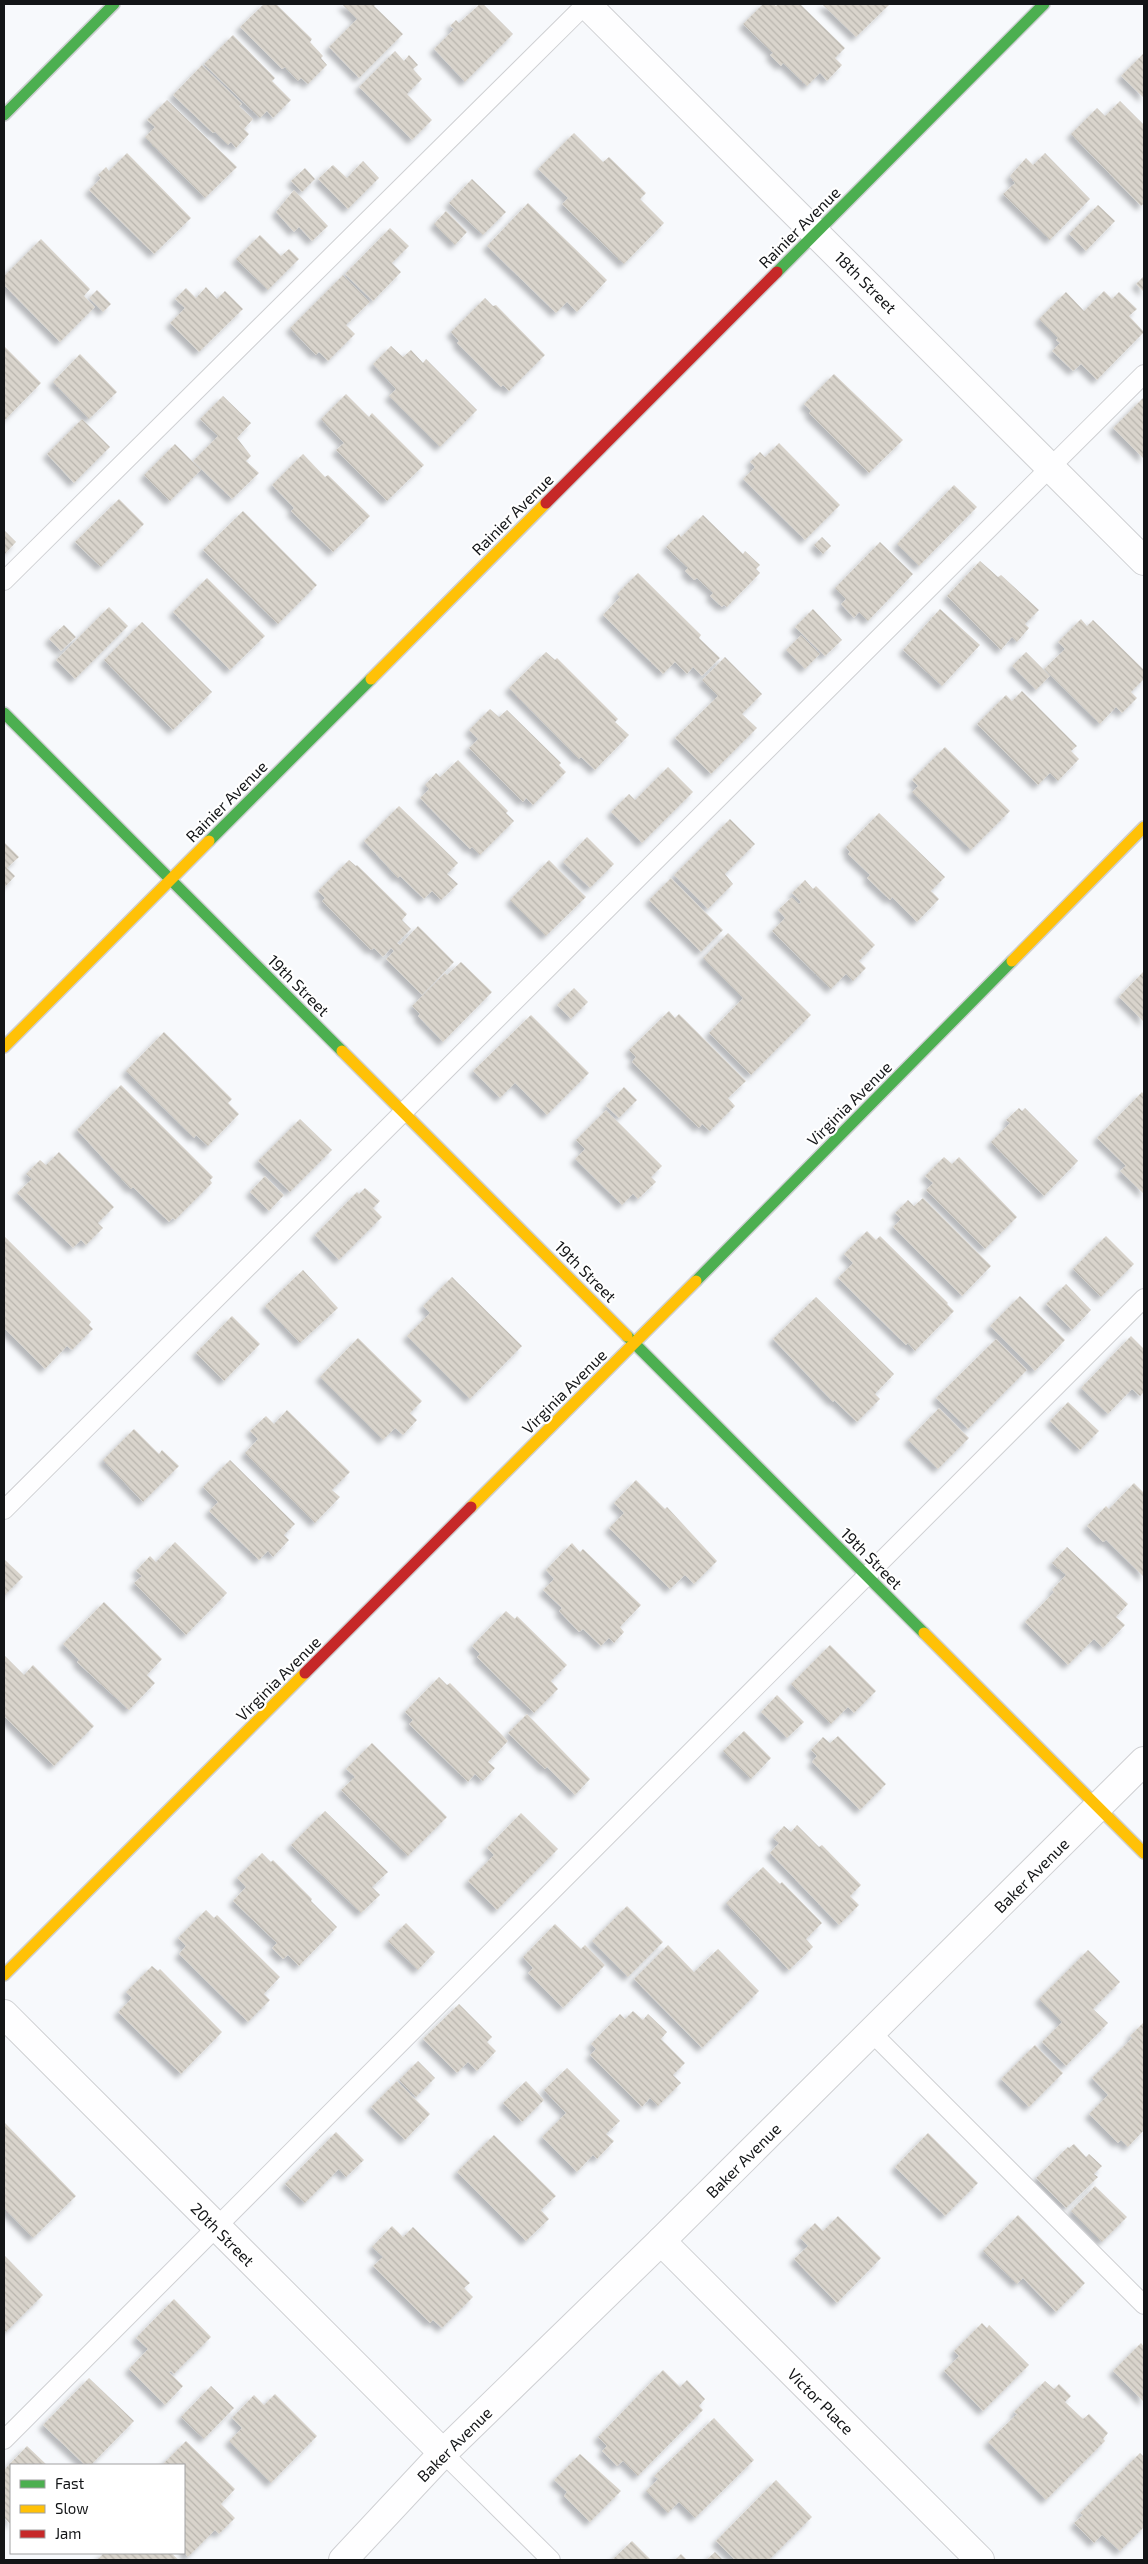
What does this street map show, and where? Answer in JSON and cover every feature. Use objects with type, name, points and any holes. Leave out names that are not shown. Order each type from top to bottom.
[{"type":"street","points":[[4,115],[114,4]]},
{"type":"street","name":"18th Street","points":[[586,4],[1144,561]]},
{"type":"street","name":"Rainier Avenue","points":[[4,1047],[1044,4]]},
{"type":"street","name":"19th Street","points":[[4,713],[1144,1853]]},
{"type":"street","name":"Virginia Avenue","points":[[4,1975],[635,1343],[1144,827]]},
{"type":"street","name":"Baker Avenue","points":[[343,2560],[443,2453],[661,2241],[1144,1762]]},
{"type":"street","name":"20th Street","points":[[4,2014],[443,2453]]},
{"type":"street","name":"Victor Place","points":[[661,2241],[980,2560]]},
{"type":"lane","points":[[4,581],[586,4]]},
{"type":"lane","points":[[4,1510],[1144,374]]},
{"type":"lane","points":[[4,2440],[865,1575],[1144,1298]]},
{"type":"lane","points":[[872,2033],[1144,2305]]},
{"type":"lane","points":[[443,2453],[551,2560]]},
{"type":"building","points":[[264,4],[276,4],[312,39],[310,42],[323,56],[321,58],[327,65],[308,84],[301,78],[298,81],[285,67],[282,69],[240,27]]},
{"type":"building","points":[[342,4],[376,4],[374,6],[403,34],[359,78],[329,47],[357,19]]},
{"type":"building","points":[[480,4],[483,4],[513,34],[465,82],[434,49],[454,29],[450,26],[456,20],[459,23]]},
{"type":"building","points":[[763,4],[773,4],[776,6],[778,4],[800,4],[845,48],[835,58],[842,65],[827,81],[820,73],[807,86],[783,63],[781,66],[770,55],[773,53],[743,24]]},
{"type":"building","points":[[822,4],[890,4],[856,37]]},
{"type":"building","points":[[233,35],[275,78],[272,81],[291,100],[273,118],[267,111],[260,118],[204,64]]},
{"type":"building","points":[[395,51],[404,61],[409,55],[418,65],[413,69],[422,79],[407,94],[432,120],[412,140],[359,87]]},
{"type":"building","points":[[1144,53],[1144,98],[1121,76]]},
{"type":"building","points":[[202,65],[242,104],[239,106],[253,119],[244,129],[249,134],[236,148],[231,142],[228,145],[215,132],[213,133],[173,95]]},
{"type":"building","points":[[167,100],[237,167],[205,198],[145,137],[155,127],[147,120]]},
{"type":"building","points":[[1120,101],[1144,125],[1144,203],[1141,206],[1071,134],[1097,108],[1105,116]]},
{"type":"building","points":[[574,133],[603,162],[609,157],[646,193],[640,199],[664,223],[624,264],[562,204],[568,198],[538,169]]},
{"type":"building","points":[[127,153],[191,218],[154,254],[89,190],[101,178],[98,175],[106,167],[109,171]]},
{"type":"building","points":[[1045,153],[1090,199],[1050,240],[1003,194],[1015,183],[1010,176],[1026,158],[1033,165]]},
{"type":"building","points":[[363,161],[379,178],[348,209],[318,179],[333,165],[347,178]]},
{"type":"building","points":[[305,168],[315,179],[302,192],[291,181]]},
{"type":"building","points":[[472,179],[506,212],[483,235],[449,203]]},
{"type":"building","points":[[294,190],[328,226],[312,241],[299,227],[294,232],[276,212]]},
{"type":"building","points":[[528,203],[607,280],[577,312],[567,302],[556,313],[487,246]]},
{"type":"building","points":[[1098,205],[1115,221],[1086,251],[1069,234]]},
{"type":"building","points":[[446,211],[467,232],[455,245],[434,224]]},
{"type":"building","points":[[390,228],[409,246],[392,263],[401,272],[373,301],[345,274]]},
{"type":"building","points":[[260,235],[281,256],[289,249],[299,259],[268,290],[236,259]]},
{"type":"building","points":[[41,239],[90,289],[84,296],[95,307],[60,342],[4,285],[4,276]]},
{"type":"building","points":[[343,275],[370,302],[346,325],[355,334],[328,361],[319,352],[316,355],[290,328]]},
{"type":"building","points":[[1144,276],[1144,292],[1136,284]]},
{"type":"building","points":[[206,287],[217,299],[225,291],[243,309],[199,352],[170,323],[185,308],[175,299],[186,288],[196,298]]},
{"type":"building","points":[[97,290],[111,304],[103,312],[89,298]]},
{"type":"building","points":[[1104,291],[1112,299],[1119,292],[1137,309],[1129,316],[1144,332],[1097,380],[1081,364],[1073,371],[1052,351],[1060,343],[1056,340],[1058,338],[1039,319],[1066,292],[1084,311]]},
{"type":"building","points":[[485,298],[493,306],[496,305],[545,355],[509,391],[503,385],[501,387],[457,343],[459,341],[451,332]]},
{"type":"building","points":[[4,346],[41,383],[4,421]]},
{"type":"building","points":[[391,346],[403,357],[411,350],[423,363],[426,359],[477,410],[440,447],[389,396],[396,389],[373,364]]},
{"type":"building","points":[[80,354],[117,392],[89,419],[53,382]]},
{"type":"building","points":[[834,374],[903,440],[869,473],[809,413],[811,411],[804,404]]},
{"type":"building","points":[[346,394],[369,417],[372,413],[424,465],[387,501],[336,450],[344,443],[321,419]]},
{"type":"building","points":[[223,396],[251,423],[237,438],[251,456],[246,461],[259,473],[232,499],[193,461],[218,436],[200,419]]},
{"type":"building","points":[[1144,397],[1144,457],[1143,458],[1113,428]]},
{"type":"building","points":[[82,419],[110,447],[74,483],[47,454]]},
{"type":"building","points":[[779,443],[840,505],[805,540],[743,479],[755,467],[750,462],[760,452],[765,457]]},
{"type":"building","points":[[175,444],[201,470],[170,501],[144,475]]},
{"type":"building","points":[[303,454],[325,477],[328,475],[370,516],[333,552],[291,511],[294,508],[272,485]]},
{"type":"building","points":[[954,485],[977,507],[919,566],[897,544]]},
{"type":"building","points":[[119,499],[144,524],[101,567],[75,542]]},
{"type":"building","points":[[243,511],[317,585],[278,624],[203,550]]},
{"type":"building","points":[[703,515],[743,554],[745,551],[760,565],[756,569],[760,573],[727,607],[724,605],[722,607],[710,596],[713,593],[697,578],[694,580],[685,571],[688,568],[666,547],[679,534],[681,537]]},
{"type":"building","points":[[4,530],[16,542],[4,555]]},
{"type":"building","points":[[822,537],[831,546],[823,554],[814,545]]},
{"type":"building","points":[[880,542],[913,574],[868,621],[859,612],[854,618],[841,604],[846,599],[835,588]]},
{"type":"building","points":[[980,561],[998,577],[1001,575],[1039,610],[1025,624],[1029,628],[1017,642],[1012,637],[1001,650],[947,596]]},
{"type":"building","points":[[638,573],[701,635],[699,638],[720,658],[702,676],[693,667],[687,674],[675,662],[663,674],[603,615],[620,597],[617,594]]},
{"type":"building","points":[[207,578],[265,636],[230,670],[173,612]]},
{"type":"building","points":[[109,607],[128,626],[75,679],[56,660]]},
{"type":"building","points":[[813,609],[842,640],[825,656],[795,627]]},
{"type":"building","points":[[940,609],[980,645],[942,686],[903,650]]},
{"type":"building","points":[[1081,619],[1087,626],[1093,620],[1144,670],[1144,679],[1131,692],[1137,698],[1122,713],[1116,707],[1100,724],[1044,669],[1065,649],[1058,642]]},
{"type":"building","points":[[142,622],[212,692],[173,730],[104,660]]},
{"type":"building","points":[[64,625],[76,637],[61,651],[49,639]]},
{"type":"building","points":[[801,635],[820,654],[805,669],[786,650]]},
{"type":"building","points":[[546,652],[555,660],[557,658],[618,719],[615,722],[629,735],[595,770],[581,757],[579,759],[509,688]]},
{"type":"building","points":[[1026,652],[1050,676],[1036,690],[1012,666]]},
{"type":"building","points":[[725,657],[762,694],[742,714],[757,728],[711,774],[675,738],[718,696],[702,680]]},
{"type":"building","points":[[1022,691],[1077,746],[1071,751],[1079,759],[1058,781],[1050,773],[1038,785],[977,724],[1006,695],[1012,701]]},
{"type":"building","points":[[490,709],[499,717],[507,710],[561,763],[559,765],[566,772],[533,805],[526,798],[523,802],[469,748],[478,739],[469,730]]},
{"type":"building","points":[[945,747],[1010,811],[971,850],[912,792],[918,786],[912,780]]},
{"type":"building","points":[[458,760],[508,811],[506,813],[514,821],[480,855],[472,847],[470,849],[420,798],[429,789],[425,785],[436,773],[440,777]]},
{"type":"building","points":[[668,767],[693,792],[642,843],[611,812],[629,794],[635,800]]},
{"type":"building","points":[[399,806],[458,863],[447,874],[458,884],[441,900],[432,891],[424,899],[400,876],[398,878],[364,841]]},
{"type":"building","points":[[879,813],[945,877],[931,891],[939,899],[917,922],[892,897],[890,900],[867,878],[870,875],[848,854],[850,852],[846,847]]},
{"type":"building","points":[[730,819],[755,844],[725,874],[733,884],[708,909],[674,875]]},
{"type":"building","points":[[587,837],[614,864],[590,888],[563,862]]},
{"type":"building","points":[[4,842],[19,857],[7,868],[15,876],[4,888]]},
{"type":"building","points":[[349,860],[357,865],[407,914],[402,920],[411,929],[397,943],[400,945],[418,926],[454,962],[422,995],[386,959],[394,951],[391,948],[383,957],[374,948],[371,950],[322,901],[325,898],[318,891]]},
{"type":"building","points":[[549,860],[586,897],[546,936],[510,900]]},
{"type":"building","points":[[671,878],[723,930],[701,952],[649,900]]},
{"type":"building","points":[[805,880],[813,889],[816,886],[875,945],[859,961],[866,968],[853,981],[846,974],[831,989],[772,931],[785,918],[778,910],[792,897],[799,904],[801,902],[792,893]]},
{"type":"building","points":[[728,933],[811,1015],[751,1075],[709,1033],[743,998],[703,958]]},
{"type":"building","points":[[461,962],[492,992],[443,1042],[418,1016],[420,1014],[412,1006],[445,973],[447,975]]},
{"type":"building","points":[[1144,971],[1144,1022],[1119,997]]},
{"type":"building","points":[[574,988],[588,1002],[571,1019],[557,1005]]},
{"type":"building","points":[[669,1011],[675,1018],[679,1014],[746,1081],[728,1098],[735,1106],[710,1131],[702,1124],[699,1128],[632,1062],[636,1057],[629,1050]]},
{"type":"building","points":[[531,1015],[589,1073],[547,1115],[515,1083],[500,1098],[473,1071]]},
{"type":"building","points":[[164,1032],[232,1099],[228,1103],[239,1114],[208,1146],[196,1135],[194,1138],[126,1071]]},
{"type":"building","points":[[121,1085],[213,1177],[210,1180],[212,1183],[175,1220],[173,1218],[169,1222],[133,1187],[131,1189],[77,1130]]},
{"type":"building","points":[[624,1087],[637,1100],[619,1118],[606,1106]]},
{"type":"building","points":[[1142,1092],[1144,1095],[1144,1194],[1120,1171],[1126,1166],[1097,1138]]},
{"type":"building","points":[[1019,1108],[1022,1111],[1025,1108],[1078,1161],[1044,1196],[991,1142],[1010,1123],[1006,1120]]},
{"type":"building","points":[[606,1110],[662,1166],[651,1177],[656,1182],[638,1199],[633,1194],[622,1205],[575,1159],[585,1149],[576,1140]]},
{"type":"building","points":[[300,1119],[332,1150],[290,1192],[258,1161]]},
{"type":"building","points":[[59,1152],[114,1207],[98,1223],[103,1228],[86,1245],[81,1240],[73,1248],[17,1193],[32,1179],[26,1174],[40,1160],[46,1165]]},
{"type":"building","points":[[944,1157],[952,1164],[959,1157],[1017,1217],[985,1249],[926,1190],[933,1183],[925,1176]]},
{"type":"building","points":[[265,1176],[284,1195],[269,1211],[250,1192]]},
{"type":"building","points":[[365,1188],[380,1201],[373,1208],[382,1217],[339,1260],[315,1235],[357,1192],[359,1194]]},
{"type":"building","points":[[923,1198],[991,1266],[962,1296],[893,1227],[901,1219],[895,1213],[908,1200],[914,1206]]},
{"type":"building","points":[[867,1231],[876,1240],[880,1236],[954,1311],[915,1351],[908,1343],[906,1345],[838,1278],[853,1263],[844,1254]]},
{"type":"building","points":[[4,1236],[91,1322],[89,1325],[93,1329],[72,1350],[67,1346],[45,1369],[4,1328]]},
{"type":"building","points":[[1106,1236],[1134,1264],[1101,1297],[1073,1269]]},
{"type":"building","points":[[303,1270],[338,1308],[300,1343],[265,1306]]},
{"type":"building","points":[[452,1277],[522,1346],[470,1399],[407,1336],[430,1313],[423,1306]]},
{"type":"building","points":[[1066,1284],[1091,1310],[1072,1330],[1046,1304]]},
{"type":"building","points":[[1020,1296],[1065,1340],[1035,1371],[990,1326]]},
{"type":"building","points":[[816,1297],[894,1374],[875,1394],[880,1399],[857,1422],[834,1400],[833,1402],[773,1339]]},
{"type":"building","points":[[232,1316],[260,1344],[224,1381],[196,1353]]},
{"type":"building","points":[[1131,1336],[1144,1349],[1144,1392],[1140,1396],[1132,1389],[1108,1414],[1081,1388]]},
{"type":"building","points":[[358,1338],[422,1401],[410,1413],[417,1420],[403,1435],[395,1428],[383,1440],[320,1377]]},
{"type":"building","points":[[996,1339],[1027,1370],[968,1429],[936,1398]]},
{"type":"building","points":[[1068,1402],[1099,1431],[1080,1450],[1050,1421]]},
{"type":"building","points":[[939,1408],[969,1438],[938,1469],[908,1440]]},
{"type":"building","points":[[287,1410],[350,1472],[332,1490],[340,1497],[315,1523],[245,1453],[258,1439],[250,1431],[266,1416],[274,1424]]},
{"type":"building","points":[[134,1429],[159,1454],[162,1450],[179,1466],[143,1502],[103,1460]]},
{"type":"building","points":[[230,1460],[295,1524],[284,1535],[289,1540],[273,1557],[268,1551],[259,1560],[209,1511],[218,1502],[203,1487]]},
{"type":"building","points":[[636,1480],[665,1509],[667,1507],[717,1561],[694,1584],[685,1575],[670,1589],[609,1528],[624,1513],[614,1503]]},
{"type":"building","points":[[1134,1483],[1144,1493],[1144,1577],[1106,1540],[1103,1542],[1087,1526],[1106,1506],[1109,1509]]},
{"type":"building","points":[[175,1542],[227,1593],[186,1635],[134,1583],[142,1576],[136,1571],[150,1556],[156,1562]]},
{"type":"building","points":[[572,1543],[580,1552],[583,1549],[641,1605],[620,1627],[624,1632],[614,1643],[609,1638],[601,1646],[583,1629],[579,1632],[559,1611],[562,1608],[543,1590],[554,1579],[546,1570]]},
{"type":"building","points":[[1067,1547],[1128,1604],[1116,1617],[1125,1625],[1103,1648],[1094,1639],[1068,1665],[1025,1622],[1054,1592],[1052,1590],[1066,1575],[1052,1563]]},
{"type":"building","points":[[4,1559],[23,1577],[4,1596]]},
{"type":"building","points":[[104,1602],[162,1659],[147,1675],[155,1683],[129,1710],[77,1662],[79,1660],[63,1644]]},
{"type":"building","points":[[506,1611],[515,1619],[517,1616],[567,1665],[551,1681],[558,1689],[534,1713],[477,1657],[480,1654],[472,1646]]},
{"type":"building","points":[[830,1645],[876,1691],[854,1713],[848,1707],[831,1724],[791,1684]]},
{"type":"building","points":[[4,1655],[24,1675],[33,1665],[94,1726],[54,1766],[4,1716]]},
{"type":"building","points":[[439,1677],[447,1685],[450,1683],[508,1741],[488,1762],[495,1768],[483,1781],[475,1774],[468,1782],[409,1724],[413,1720],[405,1712]]},
{"type":"building","points":[[777,1695],[804,1722],[787,1738],[761,1712]]},
{"type":"building","points":[[527,1714],[590,1779],[575,1795],[547,1767],[545,1769],[508,1733]]},
{"type":"building","points":[[744,1731],[771,1758],[751,1779],[723,1751]]},
{"type":"building","points":[[838,1736],[886,1784],[860,1810],[812,1762],[817,1756],[811,1750],[823,1737],[830,1743]]},
{"type":"building","points":[[372,1743],[447,1817],[408,1856],[341,1790],[355,1777],[346,1769]]},
{"type":"building","points":[[325,1811],[388,1872],[372,1887],[380,1895],[361,1913],[291,1845]]},
{"type":"building","points":[[521,1813],[558,1849],[497,1910],[468,1881],[494,1855],[487,1848]]},
{"type":"building","points":[[797,1825],[819,1847],[822,1845],[861,1885],[850,1896],[859,1905],[839,1925],[770,1853],[779,1843],[773,1838],[784,1826],[791,1832]]},
{"type":"building","points":[[262,1853],[271,1862],[273,1860],[337,1927],[299,1966],[288,1955],[283,1959],[272,1948],[277,1943],[233,1901],[246,1887],[237,1878]]},
{"type":"building","points":[[763,1867],[780,1884],[782,1882],[822,1923],[806,1939],[813,1947],[789,1970],[726,1903]]},
{"type":"building","points":[[627,1906],[663,1942],[628,1977],[592,1941]]},
{"type":"building","points":[[206,1910],[214,1918],[217,1915],[280,1977],[264,1994],[270,2000],[248,2022],[179,1954],[186,1946],[178,1938]]},
{"type":"building","points":[[406,1923],[435,1952],[418,1970],[388,1941]]},
{"type":"building","points":[[555,1924],[581,1949],[585,1945],[605,1965],[563,2008],[528,1973],[533,1968],[523,1957]]},
{"type":"building","points":[[668,1945],[694,1972],[718,1949],[759,1991],[702,2048],[634,1979]]},
{"type":"building","points":[[1088,1950],[1120,1982],[1093,2009],[1108,2023],[1066,2066],[1042,2042],[1062,2022],[1039,1999]]},
{"type":"building","points":[[152,1966],[158,1971],[160,1969],[222,2032],[181,2074],[118,2012],[132,1998],[126,1992]]},
{"type":"building","points":[[459,2004],[492,2037],[487,2042],[496,2051],[477,2071],[468,2062],[457,2073],[423,2039]]},
{"type":"building","points":[[633,2011],[643,2020],[648,2014],[667,2032],[661,2039],[685,2063],[673,2075],[681,2083],[658,2106],[650,2098],[642,2107],[590,2055],[596,2049],[591,2044],[620,2014],[625,2019]]},
{"type":"building","points":[[1144,2022],[1144,2130],[1128,2147],[1121,2140],[1118,2143],[1089,2114],[1108,2095],[1092,2078],[1132,2038],[1130,2036]]},
{"type":"building","points":[[1035,2045],[1063,2073],[1029,2107],[1001,2079]]},
{"type":"building","points":[[418,2061],[435,2078],[416,2097],[399,2080]]},
{"type":"building","points":[[567,2068],[620,2121],[606,2134],[614,2141],[597,2159],[593,2155],[577,2172],[542,2137],[566,2113],[544,2090]]},
{"type":"building","points":[[397,2081],[430,2114],[405,2140],[371,2107]]},
{"type":"building","points":[[526,2081],[544,2100],[522,2122],[503,2103]]},
{"type":"building","points":[[5,2123],[76,2196],[33,2238],[4,2208]]},
{"type":"building","points":[[336,2132],[364,2160],[346,2177],[339,2169],[305,2203],[285,2184]]},
{"type":"building","points":[[928,2133],[978,2183],[945,2216],[895,2167]]},
{"type":"building","points":[[494,2135],[556,2196],[541,2210],[549,2219],[526,2241],[457,2172]]},
{"type":"building","points":[[1074,2144],[1086,2157],[1089,2154],[1102,2166],[1094,2174],[1098,2177],[1066,2208],[1036,2178],[1068,2147]]},
{"type":"building","points":[[1095,2186],[1127,2217],[1102,2242],[1071,2211]]},
{"type":"building","points":[[1018,2215],[1085,2283],[1056,2312],[1023,2278],[1017,2284],[983,2251]]},
{"type":"building","points":[[838,2216],[881,2258],[837,2303],[794,2259],[808,2246],[800,2238],[815,2223],[823,2231]]},
{"type":"building","points":[[392,2226],[403,2237],[413,2227],[470,2283],[464,2288],[473,2297],[442,2328],[433,2320],[430,2323],[373,2266],[383,2257],[372,2247]]},
{"type":"building","points":[[4,2255],[43,2295],[6,2332],[4,2330]]},
{"type":"building","points":[[174,2299],[211,2337],[174,2374],[171,2371],[169,2372],[183,2386],[165,2405],[129,2369],[148,2349],[136,2338]]},
{"type":"building","points":[[982,2323],[987,2328],[989,2325],[1029,2365],[983,2411],[944,2371],[959,2356],[954,2351]]},
{"type":"building","points":[[1141,2343],[1144,2347],[1144,2402],[1113,2371]]},
{"type":"building","points":[[663,2370],[680,2387],[687,2380],[705,2399],[699,2406],[703,2410],[638,2476],[623,2461],[617,2466],[602,2451],[607,2446],[598,2437]]},
{"type":"building","points":[[89,2378],[134,2421],[92,2464],[84,2464],[43,2425]]},
{"type":"building","points":[[1045,2381],[1054,2389],[1059,2384],[1071,2396],[1065,2402],[1083,2419],[1089,2414],[1108,2433],[1103,2439],[1105,2441],[1046,2500],[988,2442],[1017,2414],[1014,2412]]},
{"type":"building","points":[[211,2386],[234,2408],[204,2439],[181,2417]]},
{"type":"building","points":[[275,2394],[317,2436],[271,2483],[229,2441],[242,2428],[232,2418],[254,2395],[264,2405]]},
{"type":"building","points":[[714,2418],[754,2460],[695,2518],[679,2502],[668,2513],[646,2491],[658,2479],[654,2476]]},
{"type":"building","points":[[186,2441],[235,2489],[221,2504],[235,2518],[219,2534],[215,2530],[188,2557],[185,2553],[185,2464],[163,2464]]},
{"type":"building","points":[[27,2446],[46,2464],[10,2464],[10,2524],[4,2517],[4,2470]]},
{"type":"building","points":[[1140,2453],[1144,2457],[1144,2527],[1120,2551],[1102,2535],[1094,2543],[1074,2523],[1083,2515],[1080,2513]]},
{"type":"building","points":[[580,2454],[621,2491],[590,2522],[564,2496],[567,2492],[554,2480]]},
{"type":"building","points":[[776,2480],[812,2517],[769,2560],[735,2560],[716,2541]]},
{"type":"building","points":[[632,2541],[651,2560],[612,2560]]},
{"type":"building","points":[[715,2552],[723,2560],[706,2560]]},
{"type":"building","points":[[103,2554],[172,2554],[179,2560],[97,2560]]},
{"type":"building","points":[[681,2554],[687,2560],[675,2560]]},
{"type":"traffic: fast","points":[[4,115],[114,4]]},
{"type":"traffic: fast","points":[[777,272],[1044,4]]},
{"type":"traffic: fast","points":[[209,841],[371,679]]},
{"type":"traffic: fast","points":[[4,713],[342,1051]]},
{"type":"traffic: fast","points":[[696,1281],[1012,961]]},
{"type":"traffic: fast","points":[[627,1336],[924,1633]]},
{"type":"traffic: slow","points":[[371,679],[546,503]]},
{"type":"traffic: slow","points":[[1012,961],[1144,827]]},
{"type":"traffic: slow","points":[[4,1047],[209,841]]},
{"type":"traffic: slow","points":[[342,1051],[627,1336]]},
{"type":"traffic: slow","points":[[471,1507],[696,1281]]},
{"type":"traffic: slow","points":[[924,1633],[1144,1853]]},
{"type":"traffic: slow","points":[[4,1975],[305,1673]]},
{"type":"traffic: jam","points":[[546,503],[777,272]]},
{"type":"traffic: jam","points":[[305,1673],[471,1507]]}]
